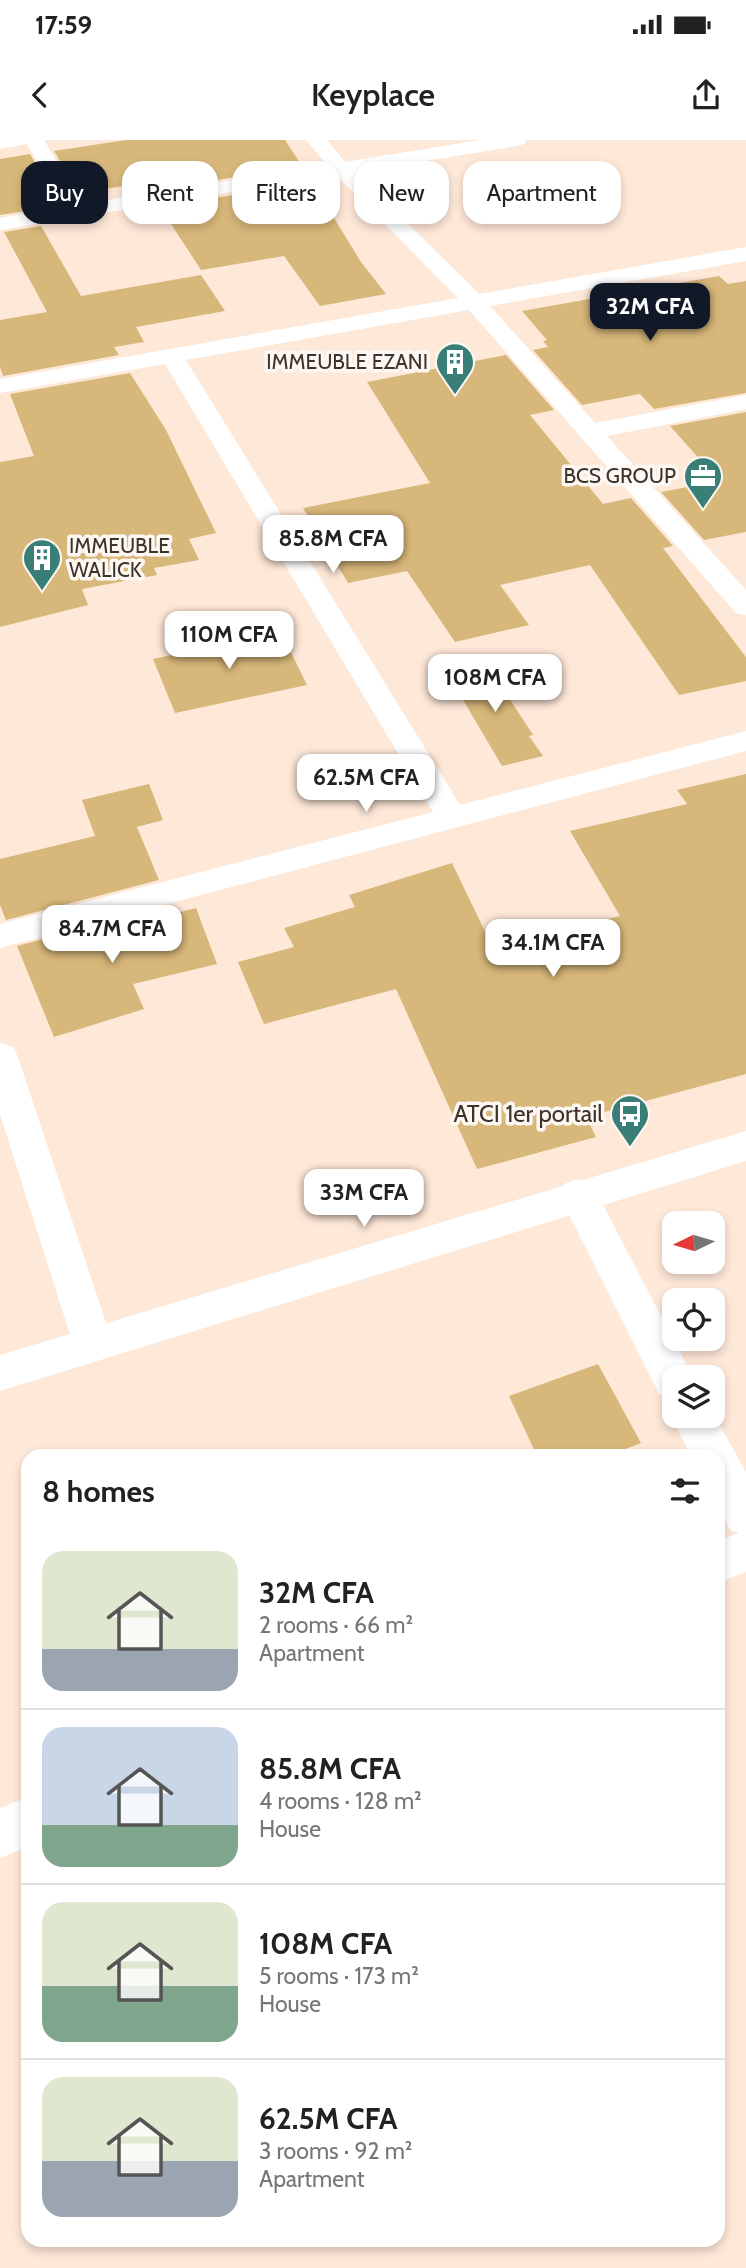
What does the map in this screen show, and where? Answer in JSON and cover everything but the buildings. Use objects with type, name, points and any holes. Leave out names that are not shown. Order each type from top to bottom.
[{"type":"street","points":[[0,143],[20,140]]},
{"type":"street","points":[[34,140],[46,161]]},
{"type":"street","points":[[316,140],[334,161]]},
{"type":"street","points":[[340,168],[517,140]]},
{"type":"street","points":[[340,168],[473,301],[746,607]]},
{"type":"street","points":[[108,207],[232,186]]},
{"type":"street","points":[[0,224],[21,221]]},
{"type":"street","points":[[0,386],[746,254]]},
{"type":"street","points":[[172,356],[453,819]]},
{"type":"street","points":[[588,432],[746,402]]},
{"type":"street","points":[[0,936],[746,741]]},
{"type":"street","points":[[0,1057],[93,1345]]},
{"type":"street","points":[[0,1373],[746,1146]]},
{"type":"street","points":[[578,1195],[666,1365]]},
{"type":"street","points":[[699,1428],[710,1449]]},
{"type":"street","points":[[725,1475],[746,1515]]},
{"type":"street","points":[[725,1559],[746,1551]]},
{"type":"street","points":[[0,1832],[21,1824]]},
{"type":"place","name":"IMMEUBLE EZANI","points":[[455,396]]},
{"type":"place","name":"BCS GROUP","points":[[703,510]]},
{"type":"place","name":"IMMEUBLE WALICK","points":[[42,592]]},
{"type":"place","name":"ATCI 1er portail","points":[[630,1148]]}]
